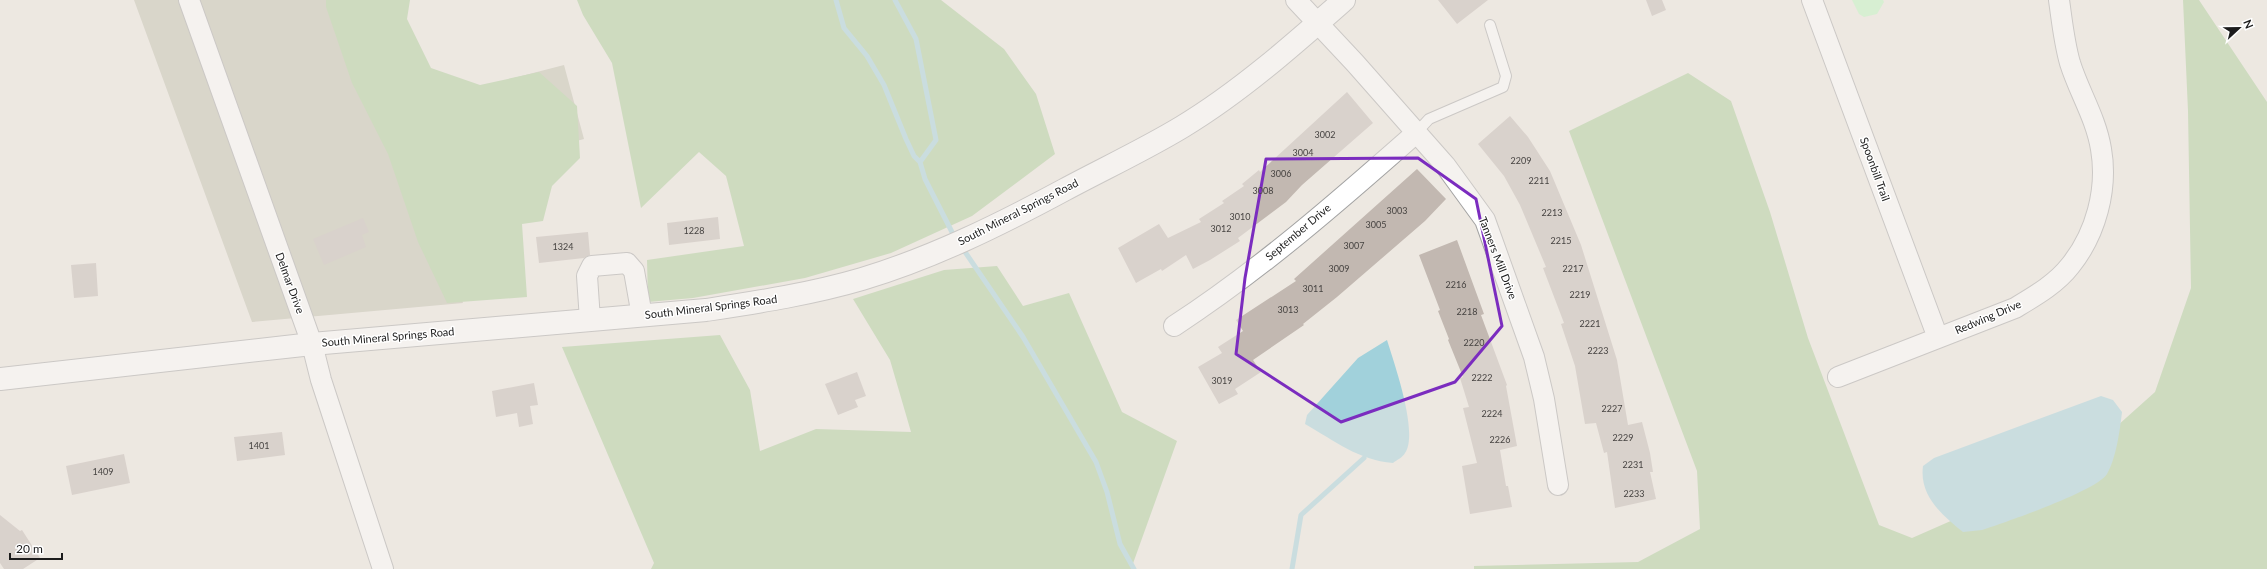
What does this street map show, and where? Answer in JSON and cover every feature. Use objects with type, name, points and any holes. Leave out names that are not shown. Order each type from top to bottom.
[{"type":"street","name":"Delmar Drive","points":[[189,0],[312,344],[321,380],[383,569]]},
{"type":"street","name":"Tanners Mill Drive","points":[[1296,0],[1316,24],[1355,63],[1416,133],[1466,192],[1485,220],[1534,357],[1544,399],[1558,484]]},
{"type":"street","name":"South Mineral Springs Road","points":[[0,379],[312,344],[486,327],[642,316],[743,304],[803,294],[864,278],[958,243],[1045,200],[1181,127],[1225,98],[1344,0]]},
{"type":"street","name":"Spoonbill Trail","points":[[1812,0],[1938,338]]},
{"type":"street","name":"Redwing Drive","points":[[1838,377],[2015,308],[2041,293],[2070,266],[2087,239],[2099,210],[2103,176],[2101,148],[2090,113],[2071,64],[2063,30],[2059,0]]},
{"type":"street","name":"September Drive","points":[[1174,326],[1203,308],[1278,249],[1416,133]]},
{"type":"street","points":[[590,320],[587,276],[592,266],[627,263],[634,270],[642,316]]},
{"type":"lane","points":[[1416,133],[1429,119],[1503,87],[1506,76],[1490,24]]},
{"type":"highlighted area","points":[[1418,158],[1476,199],[1502,326],[1455,382],[1341,422],[1236,354],[1245,278],[1266,159]]},
{"type":"shaded area","points":[[134,0],[352,0],[395,109],[564,65],[584,139],[419,183],[463,303],[252,322]]},
{"type":"green space","points":[[326,0],[410,0],[407,19],[431,68],[480,85],[539,72],[577,106],[580,158],[552,186],[543,221],[522,224],[527,297],[447,303],[418,242],[388,154],[352,83],[326,7]]},
{"type":"green space","points":[[577,0],[941,0],[1004,49],[1036,94],[1055,154],[972,216],[891,253],[805,278],[693,298],[648,302],[647,260],[744,246],[726,176],[699,152],[641,208],[612,63],[583,15]]},
{"type":"green space","points":[[1852,0],[1883,0],[1884,2],[1877,14],[1864,17],[1859,14]]},
{"type":"green space","points":[[2183,0],[2199,0],[2267,102],[2267,569],[1474,569],[1474,566],[1638,562],[1700,529],[1697,471],[1569,131],[1688,73],[1731,101],[1770,212],[1808,338],[1879,525],[1912,538],[2069,469],[2155,392],[2191,288],[2188,111]]},
{"type":"green space","points":[[997,266],[1023,306],[1069,293],[1122,412],[1177,441],[1131,569],[651,569],[654,563],[562,347],[720,335],[750,390],[760,451],[816,429],[911,432],[890,360],[853,299],[944,270]]},
{"type":"water","points":[[1387,340],[1404,398],[1409,430],[1409,443],[1405,453],[1393,463],[1380,461],[1358,454],[1305,424],[1307,415],[1358,358]]},
{"type":"water","points":[[2101,396],[2113,400],[2122,412],[2119,436],[2113,461],[2107,474],[2100,481],[2069,497],[2028,514],[1982,530],[1963,532],[1940,512],[1928,496],[1923,477],[1923,466],[1934,458]]},
{"type":"building","points":[[1438,0],[1488,0],[1457,24]]},
{"type":"building","points":[[1646,0],[1662,0],[1666,10],[1652,16]]},
{"type":"building","points":[[1347,92],[1373,123],[1302,185],[1286,202],[1238,238],[1240,241],[1210,260],[1193,269],[1186,255],[1162,271],[1161,269],[1136,283],[1118,248],[1159,224],[1168,238],[1201,222],[1199,219],[1224,203],[1222,201],[1244,186],[1242,184],[1259,170],[1260,172]]},
{"type":"building","points":[[1510,116],[1528,137],[1550,171],[1581,245],[1617,360],[1628,425],[1642,422],[1650,453],[1653,472],[1650,472],[1656,499],[1615,508],[1607,452],[1604,453],[1596,423],[1585,424],[1575,366],[1561,324],[1564,323],[1543,268],[1546,267],[1520,205],[1504,176],[1478,144]]},
{"type":"building","points":[[1417,169],[1446,199],[1425,221],[1337,297],[1303,324],[1304,325],[1253,360],[1261,372],[1235,389],[1238,394],[1219,404],[1198,367],[1222,353],[1218,347],[1243,331],[1236,320],[1296,281],[1294,279]]},
{"type":"building","points":[[718,217],[720,239],[669,245],[667,223]]},
{"type":"building","points":[[363,218],[369,232],[362,235],[366,247],[324,265],[313,239]]},
{"type":"building","points":[[588,232],[590,255],[584,258],[539,263],[536,237]]},
{"type":"building","points":[[1457,240],[1484,314],[1481,315],[1507,385],[1517,446],[1500,450],[1506,486],[1508,486],[1512,507],[1470,514],[1462,466],[1477,463],[1463,408],[1469,407],[1460,378],[1463,377],[1448,340],[1449,339],[1438,311],[1440,310],[1419,255]]},
{"type":"building","points":[[96,263],[98,296],[74,298],[71,265]]},
{"type":"building","points":[[857,372],[866,396],[855,400],[858,407],[838,415],[825,384]]},
{"type":"building","points":[[534,383],[538,405],[530,406],[533,424],[519,427],[517,413],[496,417],[492,391]]},
{"type":"building","points":[[282,432],[285,455],[237,461],[234,437]]},
{"type":"building","points":[[124,454],[130,483],[72,495],[66,466]]},
{"type":"building","points":[[0,515],[20,531],[22,530],[40,558],[23,569],[4,569],[0,563]]},
{"type":"waterway","points":[[836,0],[844,28],[867,56],[884,85],[906,139],[914,156],[920,162],[925,179],[955,238]]},
{"type":"waterway","points":[[895,0],[916,39],[936,140],[920,162]]},
{"type":"waterway","points":[[961,246],[1023,337],[1096,462],[1107,492],[1120,544],[1134,569]]},
{"type":"waterway","points":[[1292,569],[1301,515],[1364,458]]}]
